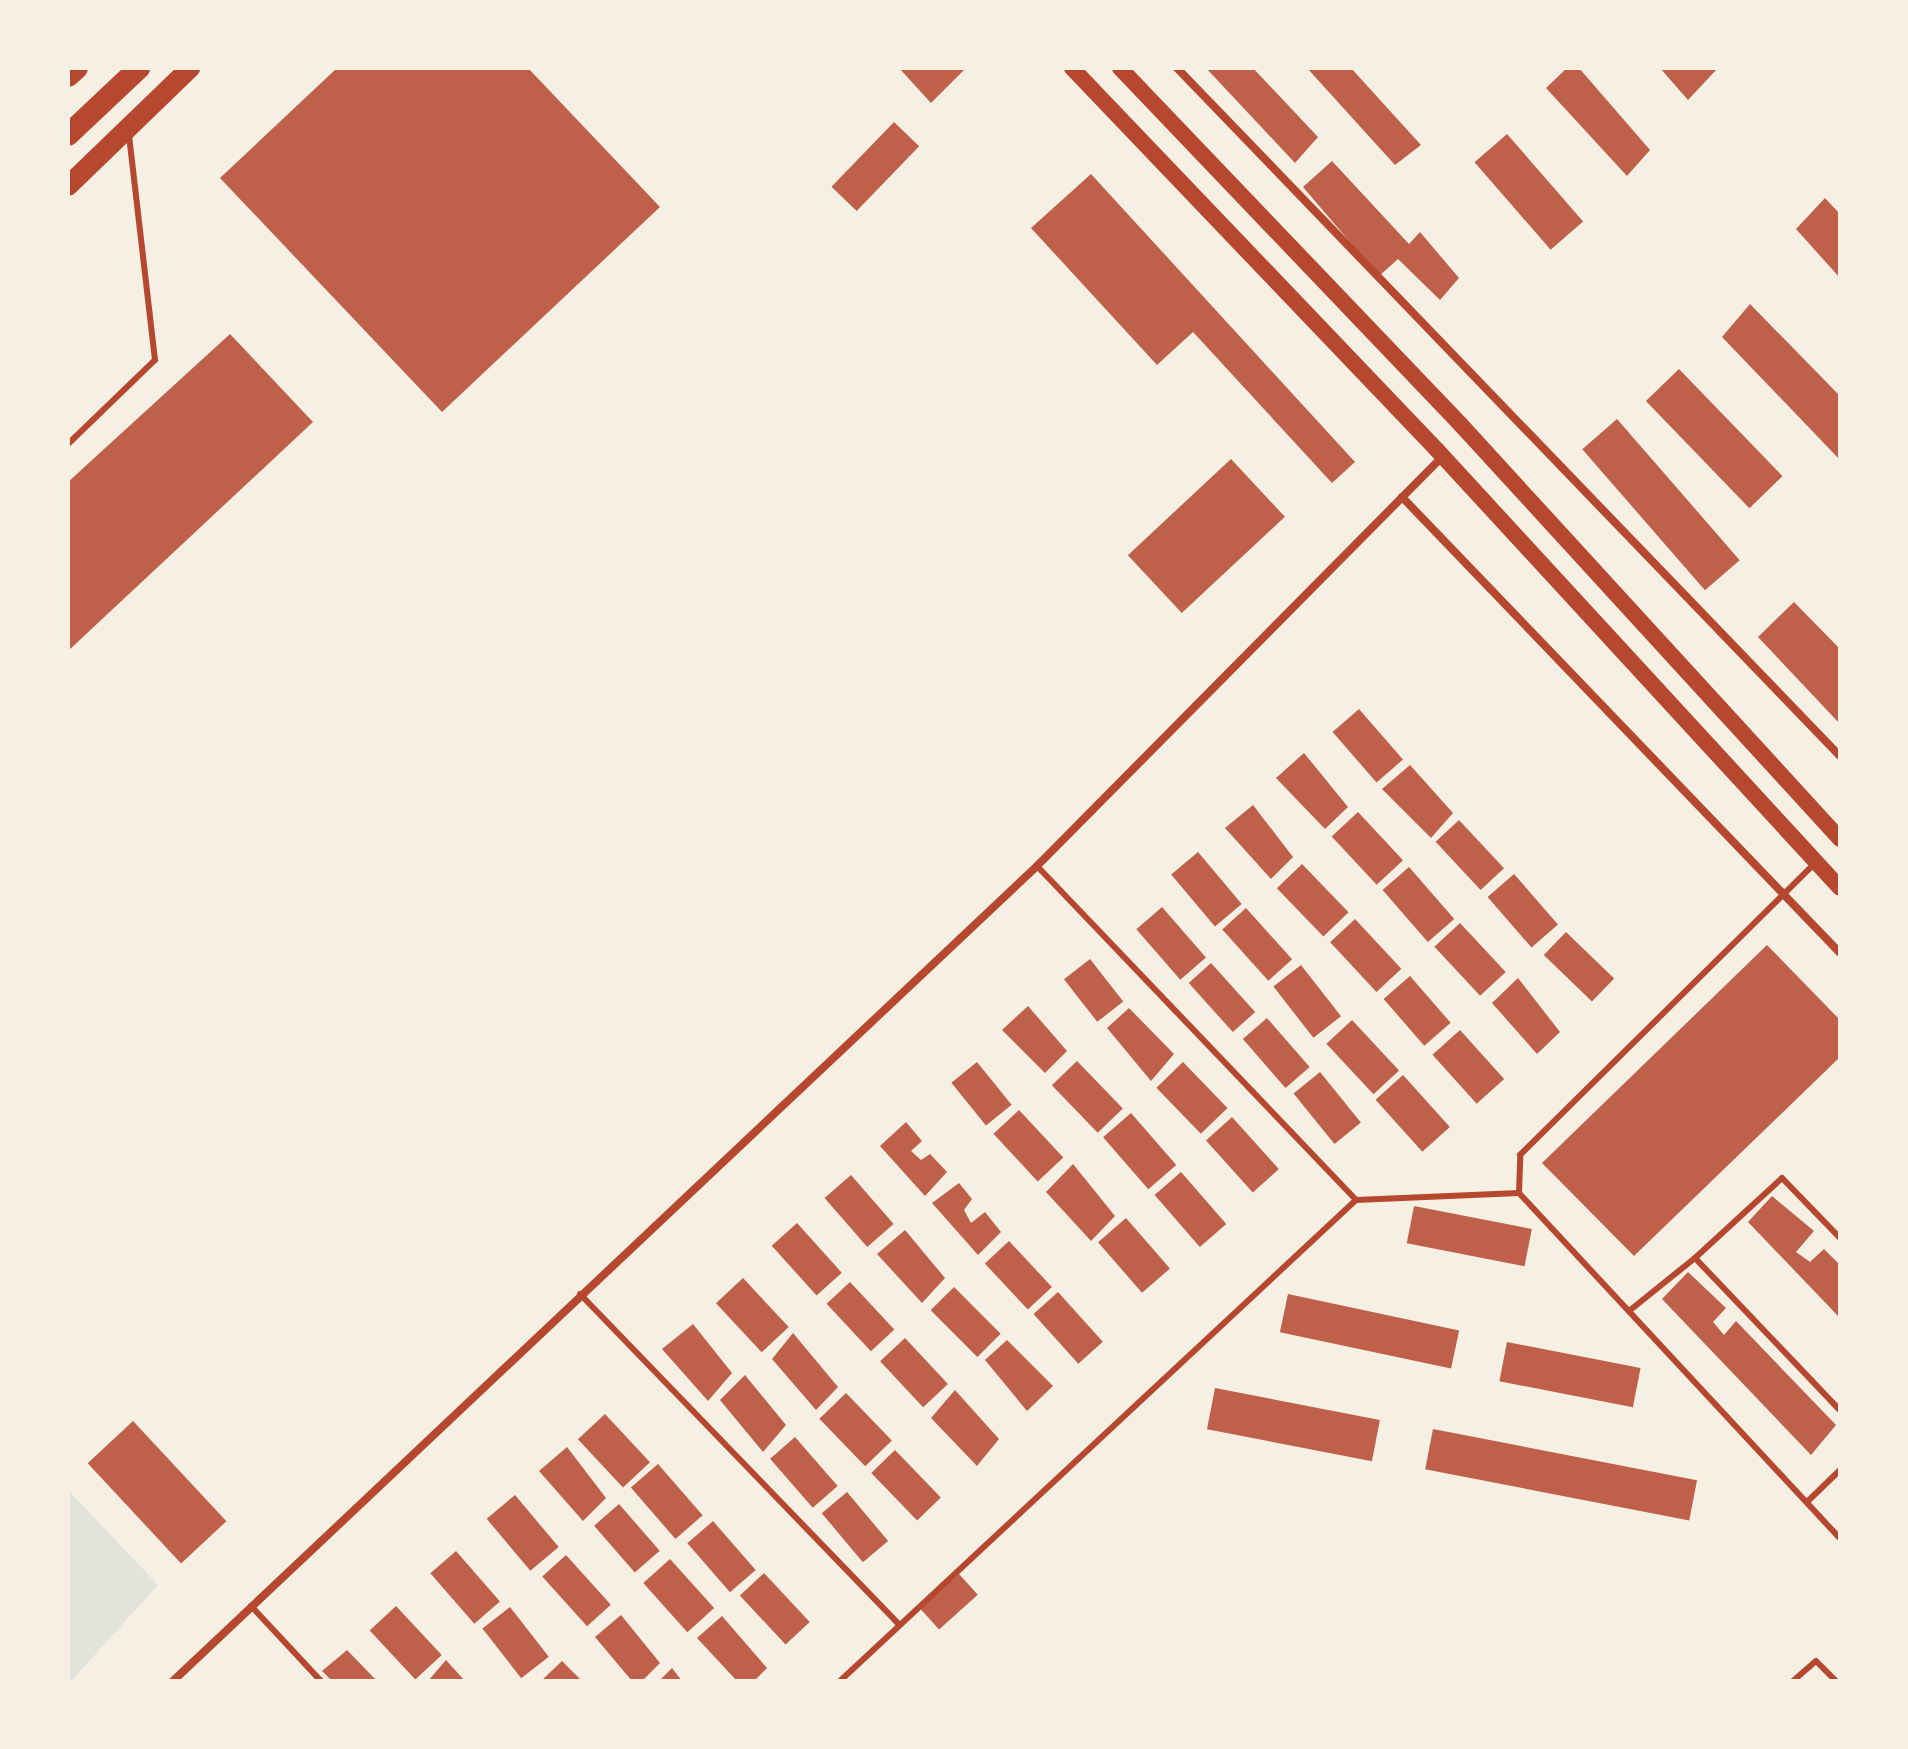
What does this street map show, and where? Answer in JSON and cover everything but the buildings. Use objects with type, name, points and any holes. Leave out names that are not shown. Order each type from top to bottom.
[{"type":"highway","points":[[68,76],[77,68]]},
{"type":"highway","points":[[68,135],[139,68]]},
{"type":"main road","points":[[68,186],[190,68]]},
{"type":"main road","points":[[1072,68],[1443,456],[1840,888]]},
{"type":"main road","points":[[1120,68],[1462,426],[1840,839]]},
{"type":"street","points":[[1177,68],[1840,756]]},
{"type":"street","points":[[173,1681],[1037,866],[1443,456]]},
{"type":"street","points":[[1402,497],[1840,953]]},
{"type":"lane","points":[[68,444],[155,360],[128,128]]},
{"type":"lane","points":[[1815,863],[1520,1155],[1519,1193],[1840,1538]]},
{"type":"lane","points":[[1037,866],[1356,1200]]},
{"type":"lane","points":[[1629,1311],[1695,1258],[1782,1178],[1840,1238]]},
{"type":"lane","points":[[840,1681],[1356,1200],[1519,1193]]},
{"type":"lane","points":[[1695,1258],[1840,1410]]},
{"type":"lane","points":[[580,1294],[900,1625]]},
{"type":"lane","points":[[1807,1502],[1840,1470]]},
{"type":"lane","points":[[251,1606],[321,1681]]},
{"type":"lane","points":[[1793,1681],[1816,1661],[1836,1681]]},
{"type":"shaded area","points":[[68,1490],[158,1585],[71,1681],[68,1681]]}]
